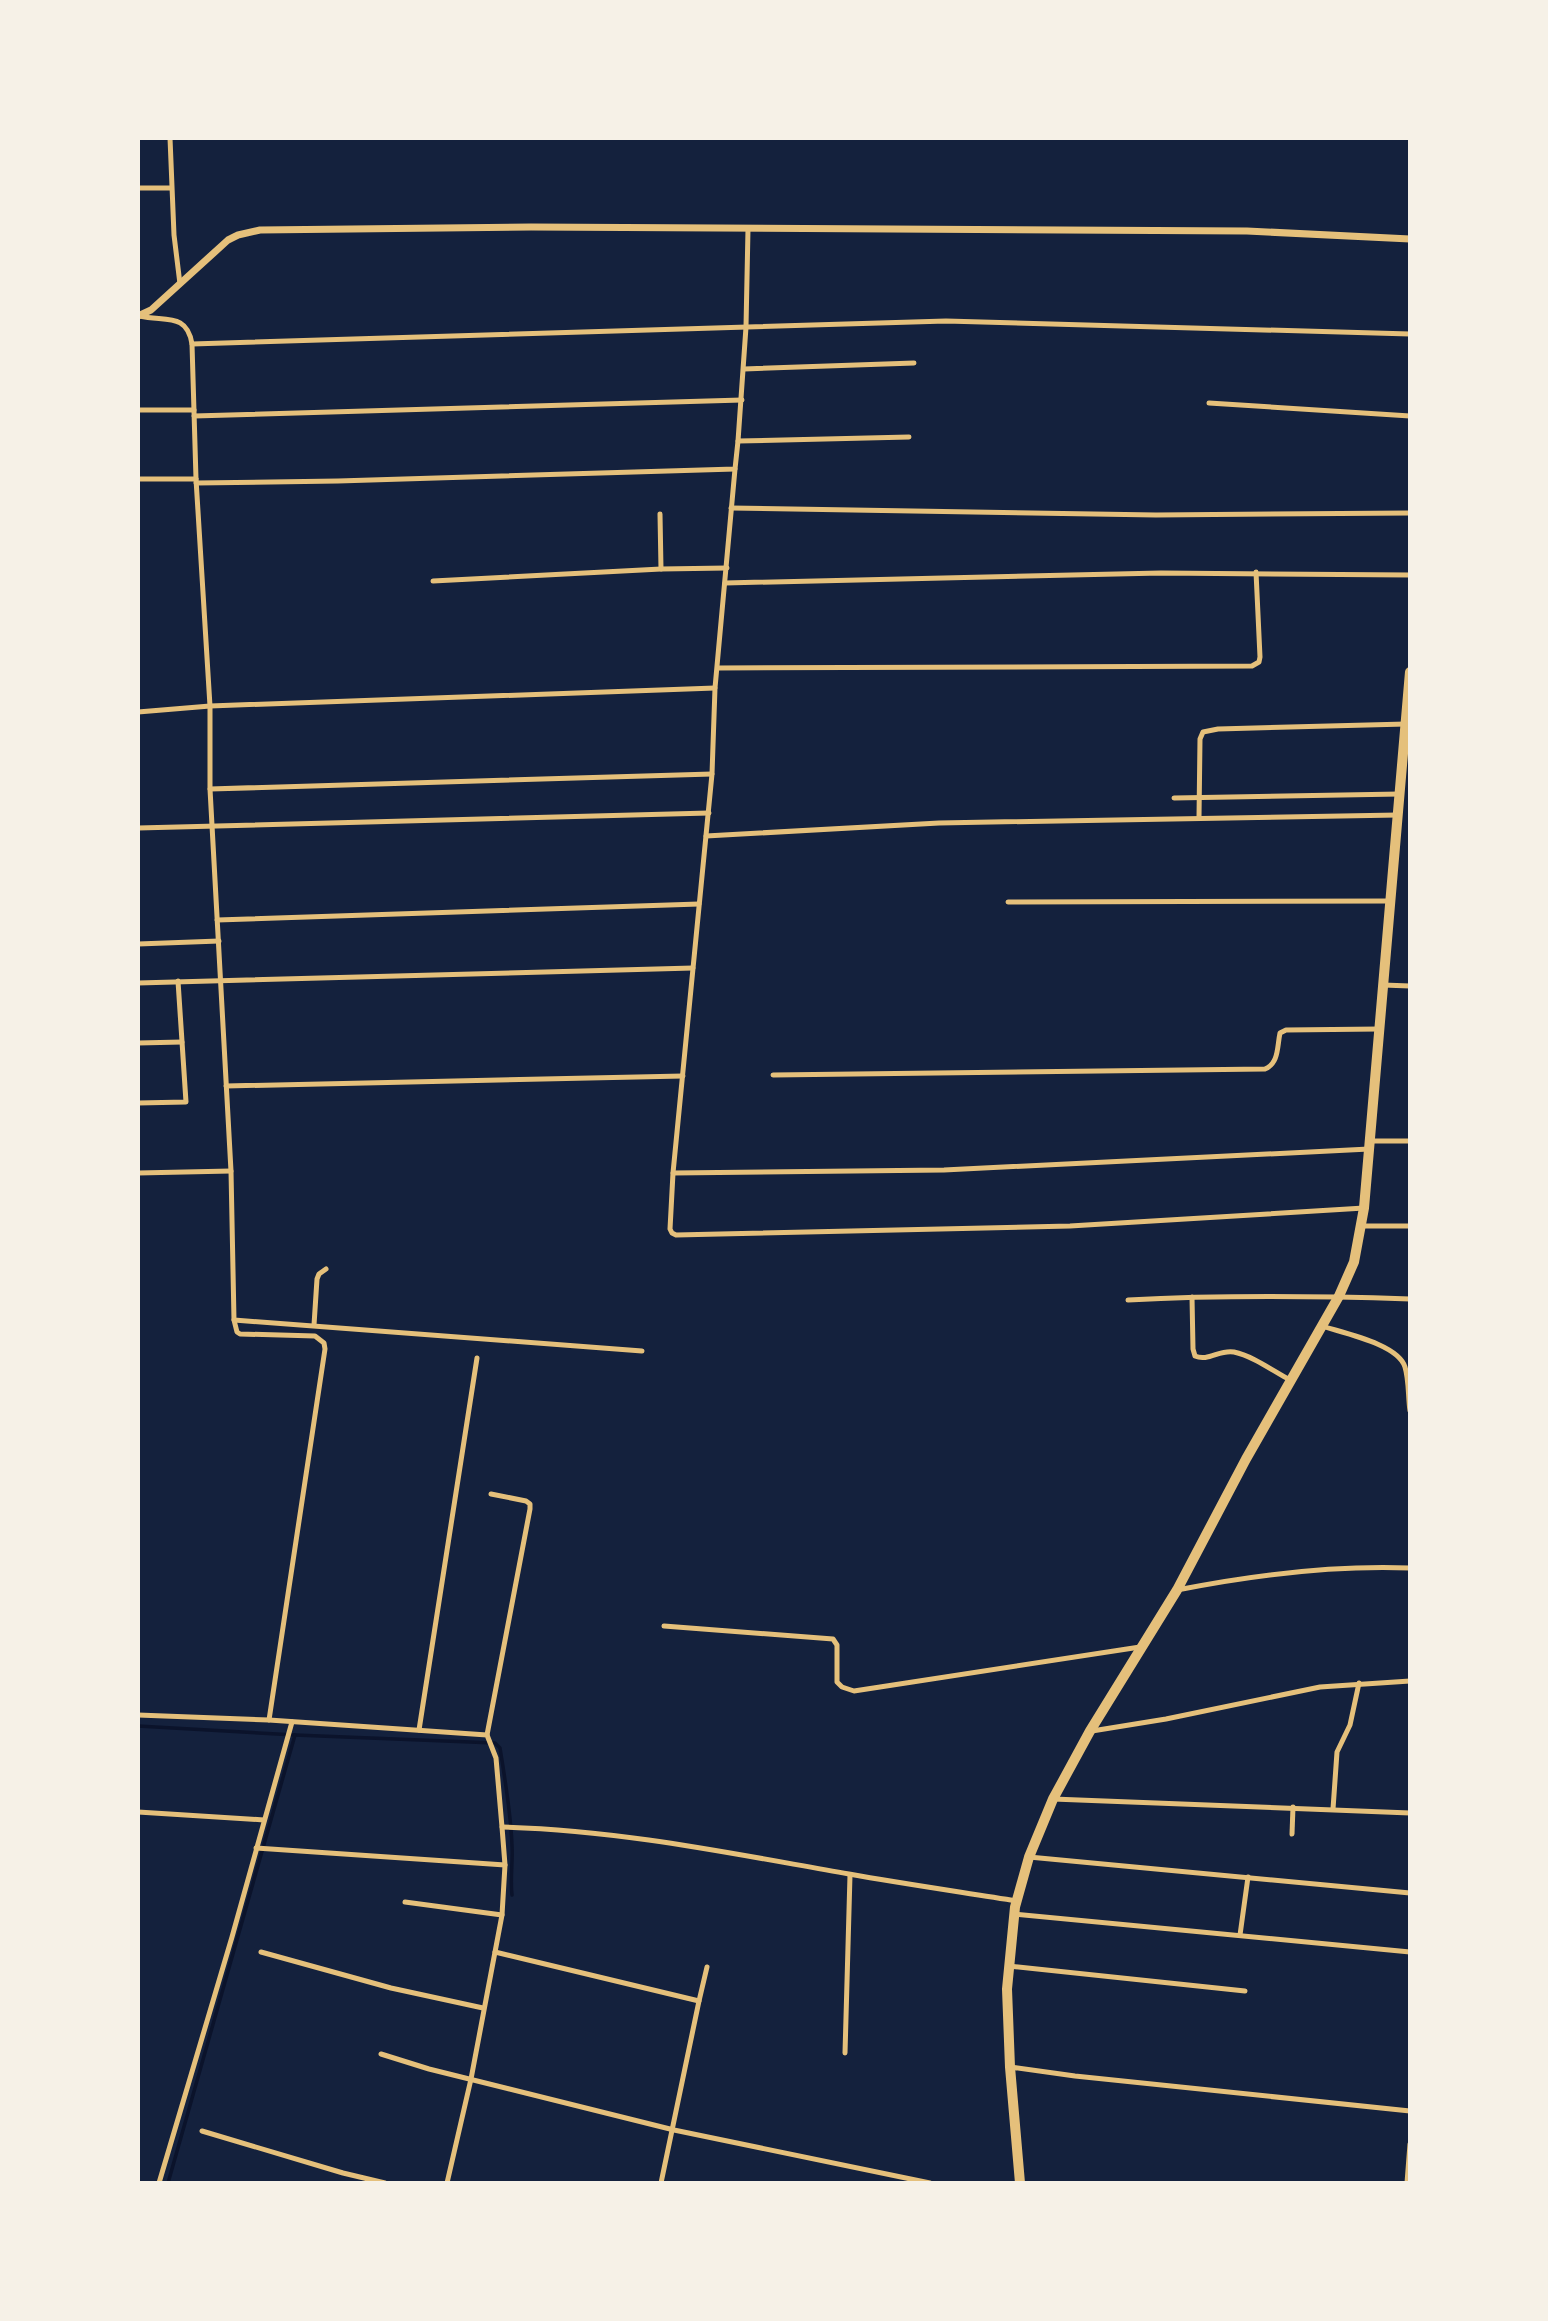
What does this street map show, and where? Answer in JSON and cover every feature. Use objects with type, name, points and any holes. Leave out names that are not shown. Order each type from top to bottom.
[{"type":"highway","points":[[1020,2183],[1010,2067],[1008,1966],[1014,1914],[1029,1857],[1053,1799],[1090,1731],[1177,1590],[1290,1380],[1339,1297],[1354,1262],[1364,1208],[1400,794],[1406,767],[1410,672]]},
{"type":"street","points":[[170,138],[171,188],[180,284]]},
{"type":"street","points":[[138,188],[171,188]]},
{"type":"street","points":[[139,316],[151,310],[228,240],[260,230],[531,227],[1247,231],[1410,239]]},
{"type":"street","points":[[748,229],[742,400],[715,688],[709,813],[682,1076],[670,1229],[676,1235],[1057,1227],[1364,1208]]},
{"type":"street","points":[[139,316],[180,321],[187,328],[192,344],[196,481],[210,706],[210,789],[231,1171],[234,1320],[240,1334],[314,1336],[320,1339],[325,1349],[269,1720]]},
{"type":"street","points":[[192,344],[946,321],[1410,334]]},
{"type":"street","points":[[744,369],[914,363]]},
{"type":"street","points":[[138,410],[194,413],[742,400]]},
{"type":"street","points":[[1209,403],[1410,416]]},
{"type":"street","points":[[738,441],[909,436]]},
{"type":"street","points":[[138,479],[352,481],[735,469]]},
{"type":"street","points":[[731,508],[1156,515],[1410,513]]},
{"type":"street","points":[[660,514],[661,569]]},
{"type":"street","points":[[433,581],[727,568]]},
{"type":"street","points":[[725,583],[1256,572],[1410,575]]},
{"type":"street","points":[[718,668],[1252,666],[1259,662],[1260,657],[1256,572]]},
{"type":"street","points":[[138,712],[210,706],[715,688]]},
{"type":"street","points":[[1199,818],[1200,739],[1203,732],[1218,729],[1406,724]]},
{"type":"street","points":[[210,789],[712,774]]},
{"type":"street","points":[[1174,797],[1400,794]]},
{"type":"street","points":[[138,828],[709,813]]},
{"type":"street","points":[[706,836],[939,823],[1398,815]]},
{"type":"street","points":[[1008,902],[1391,901]]},
{"type":"street","points":[[217,920],[699,904]]},
{"type":"street","points":[[138,944],[219,941]]},
{"type":"street","points":[[138,983],[693,968]]},
{"type":"street","points":[[138,1103],[186,1102],[178,981]]},
{"type":"street","points":[[1383,985],[1410,986]]},
{"type":"street","points":[[773,1075],[1265,1069],[1272,1066],[1280,1033],[1286,1030],[1379,1028]]},
{"type":"street","points":[[138,1043],[182,1042]]},
{"type":"street","points":[[226,1086],[682,1076]]},
{"type":"street","points":[[673,1173],[944,1170],[1410,1141]]},
{"type":"street","points":[[138,1173],[231,1171]]},
{"type":"street","points":[[1362,1226],[1410,1226]]},
{"type":"street","points":[[314,1325],[317,1279],[319,1274],[327,1269]]},
{"type":"street","points":[[1192,1297],[1195,1356],[1203,1358],[1236,1353],[1290,1380]]},
{"type":"street","points":[[1128,1300],[1192,1297],[1410,1299]]},
{"type":"street","points":[[234,1320],[642,1351]]},
{"type":"street","points":[[1321,1326],[1397,1354],[1405,1369],[1410,1411]]},
{"type":"street","points":[[419,1730],[477,1357]]},
{"type":"street","points":[[447,2183],[471,2079],[502,1915],[506,1827],[496,1758],[488,1735],[530,1509],[530,1504],[526,1501],[491,1494]]},
{"type":"street","points":[[1177,1590],[1216,1582],[1325,1569],[1410,1568]]},
{"type":"street","points":[[664,1626],[833,1639],[837,1645],[837,1682],[854,1691],[1140,1647]]},
{"type":"street","points":[[1090,1731],[1166,1719],[1321,1687],[1410,1681]]},
{"type":"street","points":[[1333,1809],[1337,1752],[1339,1743],[1350,1725],[1359,1684]]},
{"type":"street","points":[[138,1715],[269,1720],[488,1735]]},
{"type":"street","points":[[159,2183],[292,1722]]},
{"type":"street","points":[[1053,1799],[1410,1813]]},
{"type":"street","points":[[1292,1834],[1293,1807]]},
{"type":"street","points":[[138,1812],[264,1820]]},
{"type":"street","points":[[506,1827],[659,1840],[850,1875],[1017,1901]]},
{"type":"street","points":[[256,1848],[505,1865]]},
{"type":"street","points":[[1029,1857],[1410,1893]]},
{"type":"street","points":[[845,2053],[850,1875]]},
{"type":"street","points":[[1240,1935],[1248,1877]]},
{"type":"street","points":[[405,1902],[502,1915]]},
{"type":"street","points":[[1014,1914],[1410,1952]]},
{"type":"street","points":[[261,1952],[391,1988],[483,2008]]},
{"type":"street","points":[[495,1952],[699,2001]]},
{"type":"street","points":[[1008,1966],[1245,1991]]},
{"type":"street","points":[[661,2183],[707,1968]]},
{"type":"street","points":[[381,2054],[674,2130],[930,2183]]},
{"type":"street","points":[[1010,2067],[1410,2111]]},
{"type":"street","points":[[202,2130],[385,2183]]},
{"type":"street","points":[[1407,2183],[1410,2144]]},
{"type":"waterway","points":[[138,1726],[495,1743],[500,1748],[509,1809],[512,1895]]},
{"type":"waterway","points":[[168,2183],[295,1735]]}]
